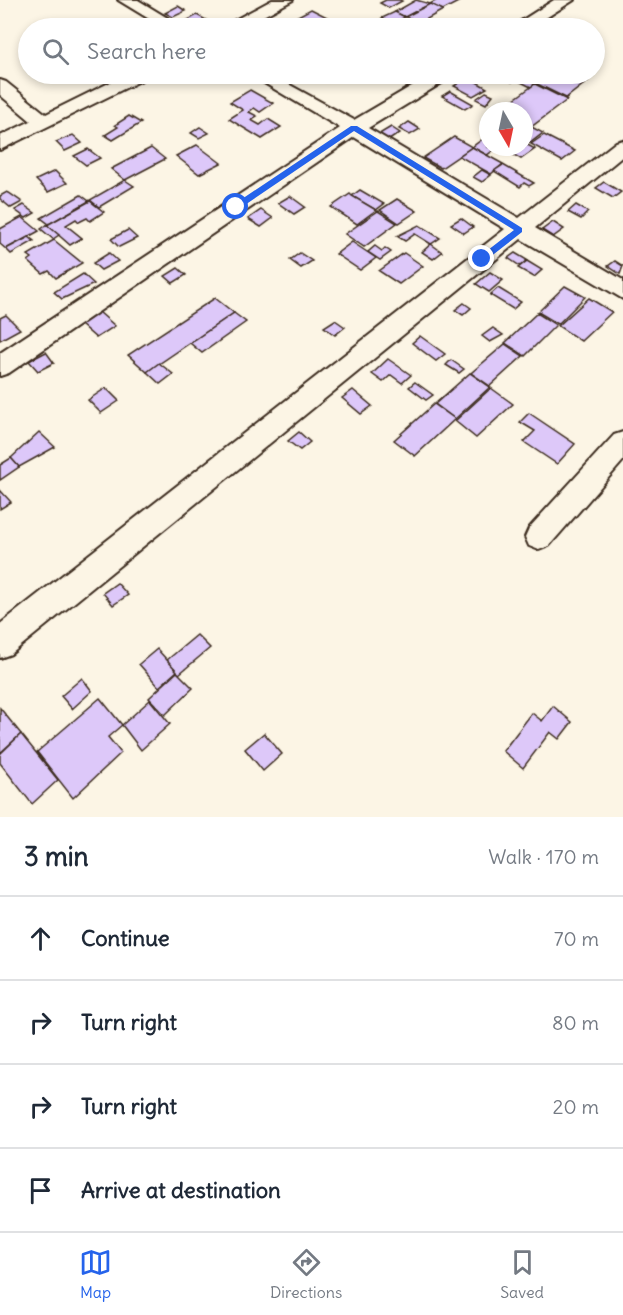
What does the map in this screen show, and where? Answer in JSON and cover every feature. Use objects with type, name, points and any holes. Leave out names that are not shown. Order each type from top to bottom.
[{"type":"street","points":[[126,0],[158,18]]},
{"type":"street","points":[[249,18],[285,0]]},
{"type":"street","points":[[536,18],[566,0]]},
{"type":"street","points":[[0,144],[120,84]]},
{"type":"street","points":[[276,84],[354,128],[623,291]]},
{"type":"street","points":[[0,366],[354,128],[427,84]]},
{"type":"street","points":[[0,86],[44,122]]},
{"type":"street","points":[[0,643],[623,146]]},
{"type":"street","points":[[539,537],[623,443]]},
{"type":"building","points":[[386,0],[402,1],[389,8],[380,3]]},
{"type":"building","points":[[416,0],[430,4],[405,17],[395,12]]},
{"type":"building","points":[[437,0],[462,0],[443,10],[430,4]]},
{"type":"building","points":[[430,4],[443,10],[429,18],[405,17]]},
{"type":"building","points":[[178,6],[186,11],[173,17],[165,13]]},
{"type":"building","points":[[311,9],[329,18],[294,18]]},
{"type":"building","points":[[395,12],[405,17],[403,18],[382,18]]},
{"type":"building","points":[[480,84],[487,88],[473,96],[454,86]]},
{"type":"building","points":[[535,84],[567,100],[533,126],[533,102],[510,102]]},
{"type":"building","points":[[537,84],[584,84],[566,98]]},
{"type":"building","points":[[250,90],[273,103],[260,112],[254,108],[249,112],[257,116],[251,120],[260,125],[268,119],[281,127],[262,139],[229,119],[243,110],[230,102]]},
{"type":"building","points":[[450,91],[473,104],[465,109],[442,96]]},
{"type":"building","points":[[486,92],[493,95],[488,102],[476,99]]},
{"type":"building","points":[[129,116],[141,123],[113,140],[105,135],[118,127],[115,125]]},
{"type":"building","points":[[409,122],[420,129],[410,135],[399,129]]},
{"type":"building","points":[[200,127],[209,133],[199,138],[191,133]]},
{"type":"building","points":[[391,127],[400,133],[386,142],[376,136]]},
{"type":"building","points":[[533,128],[543,133],[533,141]]},
{"type":"building","points":[[73,135],[82,143],[65,151],[56,142]]},
{"type":"building","points":[[544,135],[575,151],[562,161],[533,145],[533,143]]},
{"type":"building","points":[[454,137],[472,147],[441,168],[423,158]]},
{"type":"building","points":[[479,142],[479,151],[472,147]]},
{"type":"building","points":[[197,145],[221,163],[199,174],[176,156]]},
{"type":"building","points":[[472,147],[479,151],[479,156],[488,156],[503,164],[491,174],[459,156]]},
{"type":"building","points":[[151,148],[165,159],[125,180],[111,169]]},
{"type":"building","points":[[88,149],[100,158],[86,165],[74,156]]},
{"type":"building","points":[[503,165],[534,183],[529,186],[524,183],[520,187],[494,171]]},
{"type":"building","points":[[482,170],[491,175],[482,182],[473,177]]},
{"type":"building","points":[[55,171],[67,183],[48,192],[36,180]]},
{"type":"building","points":[[125,180],[134,186],[99,207],[90,200]]},
{"type":"building","points":[[604,182],[621,192],[613,198],[596,188]]},
{"type":"building","points":[[360,190],[384,204],[376,210],[352,196]]},
{"type":"building","points":[[7,192],[22,202],[11,208],[0,199],[0,196]]},
{"type":"building","points":[[350,194],[376,210],[357,224],[331,207]]},
{"type":"building","points":[[81,195],[89,201],[49,224],[41,218]]},
{"type":"building","points":[[290,196],[305,207],[294,214],[278,203]]},
{"type":"building","points":[[397,199],[417,211],[399,223],[380,210]]},
{"type":"building","points":[[90,201],[104,212],[90,221],[87,218],[79,222],[76,219],[66,225],[82,238],[70,245],[47,225]]},
{"type":"building","points":[[24,205],[35,213],[26,218],[15,210]]},
{"type":"building","points":[[576,205],[588,212],[581,219],[568,212]]},
{"type":"building","points":[[261,210],[273,218],[261,227],[248,219]]},
{"type":"building","points":[[378,211],[397,223],[364,247],[345,234]]},
{"type":"building","points":[[22,217],[39,231],[6,249],[0,244],[0,229]]},
{"type":"building","points":[[461,218],[473,227],[464,233],[451,224]]},
{"type":"building","points":[[553,222],[564,229],[553,237],[542,230]]},
{"type":"building","points":[[47,225],[59,235],[53,239],[41,229]]},
{"type":"building","points":[[419,225],[440,238],[431,244],[415,234],[405,241],[397,236]]},
{"type":"building","points":[[128,230],[137,238],[119,247],[111,239]]},
{"type":"building","points":[[29,237],[34,241],[11,254],[6,249]]},
{"type":"building","points":[[54,240],[82,263],[56,278],[49,271],[43,274],[28,261],[32,258],[28,255]]},
{"type":"building","points":[[352,242],[376,258],[360,270],[336,254]]},
{"type":"building","points":[[431,244],[442,252],[433,259],[422,252]]},
{"type":"building","points":[[375,246],[382,251],[385,248],[391,252],[380,260],[368,252]]},
{"type":"building","points":[[109,253],[118,261],[101,270],[93,263]]},
{"type":"building","points":[[300,253],[312,261],[301,268],[290,260]]},
{"type":"building","points":[[404,253],[423,266],[399,284],[379,271]]},
{"type":"building","points":[[515,253],[527,260],[520,266],[508,258]]},
{"type":"building","points":[[527,261],[542,270],[534,277],[518,268]]},
{"type":"building","points":[[615,261],[623,266],[620,274],[608,266]]},
{"type":"building","points":[[178,268],[186,275],[173,283],[165,276]]},
{"type":"building","points":[[490,272],[503,280],[489,292],[476,284]]},
{"type":"building","points":[[83,274],[94,284],[62,299],[54,292]]},
{"type":"building","points":[[565,286],[585,297],[558,324],[538,312]]},
{"type":"building","points":[[498,288],[521,302],[513,309],[490,295]]},
{"type":"building","points":[[215,298],[234,313],[147,372],[128,355]]},
{"type":"building","points":[[589,298],[612,312],[581,341],[558,326]]},
{"type":"building","points":[[464,303],[471,308],[463,315],[455,310]]},
{"type":"building","points":[[99,312],[115,326],[96,338],[80,324]]},
{"type":"building","points":[[234,313],[246,322],[202,353],[190,343]]},
{"type":"building","points":[[537,313],[556,325],[525,356],[505,343]]},
{"type":"building","points":[[6,315],[20,329],[0,340],[0,318]]},
{"type":"building","points":[[335,320],[345,327],[335,335],[324,327]]},
{"type":"building","points":[[493,328],[503,335],[490,342],[482,336]]},
{"type":"building","points":[[420,336],[445,354],[436,361],[412,343]]},
{"type":"building","points":[[505,344],[523,356],[490,386],[471,373]]},
{"type":"building","points":[[46,352],[54,363],[38,371],[29,361]]},
{"type":"building","points":[[388,359],[411,375],[402,383],[391,375],[383,382],[372,374]]},
{"type":"building","points":[[451,360],[464,369],[459,373],[446,365]]},
{"type":"building","points":[[159,363],[173,374],[160,384],[147,372]]},
{"type":"building","points":[[470,373],[490,387],[455,419],[435,404]]},
{"type":"building","points":[[415,382],[433,395],[426,400],[409,387]]},
{"type":"building","points":[[106,388],[119,401],[101,413],[88,400]]},
{"type":"building","points":[[491,388],[513,404],[476,438],[455,421]]},
{"type":"building","points":[[353,390],[372,406],[361,414],[342,398]]},
{"type":"building","points":[[434,404],[455,419],[415,456],[394,440]]},
{"type":"building","points":[[529,413],[575,444],[557,464],[524,442],[535,431],[520,422]]},
{"type":"building","points":[[39,432],[55,447],[19,467],[11,458]]},
{"type":"building","points":[[299,432],[310,442],[300,450],[288,441]]},
{"type":"building","points":[[11,458],[19,467],[0,480],[0,465]]},
{"type":"building","points":[[0,490],[11,502],[0,509]]},
{"type":"building","points":[[117,583],[128,595],[113,605],[103,593]]},
{"type":"building","points":[[197,635],[210,648],[179,674],[167,660]]},
{"type":"building","points":[[157,649],[177,671],[159,687],[139,664]]},
{"type":"building","points":[[177,672],[193,688],[165,715],[149,698]]},
{"type":"building","points":[[82,678],[92,691],[72,709],[61,696]]},
{"type":"building","points":[[100,698],[122,725],[108,737],[121,753],[73,798],[37,752]]},
{"type":"building","points":[[150,700],[170,724],[141,750],[122,725]]},
{"type":"building","points":[[553,706],[572,722],[559,739],[550,732],[523,768],[503,751],[532,713],[542,721]]},
{"type":"building","points":[[0,708],[21,734],[0,753]]},
{"type":"building","points":[[264,733],[282,754],[263,771],[245,749]]},
{"type":"building","points":[[21,734],[58,780],[32,804],[0,763],[0,754]]},
{"type":"route","points":[[236,207],[354,128],[519,230],[482,259]]}]
